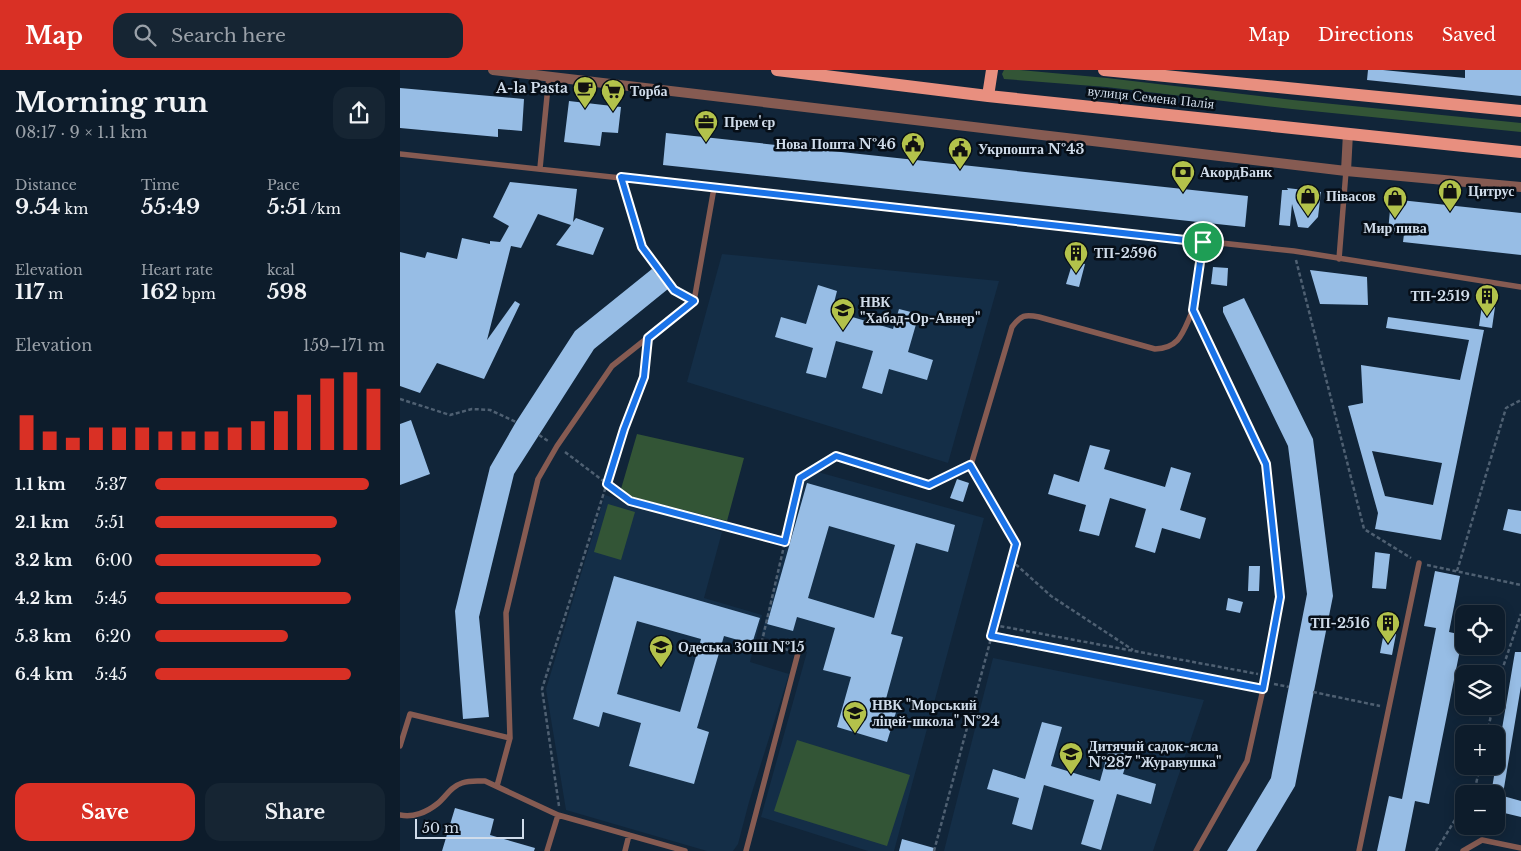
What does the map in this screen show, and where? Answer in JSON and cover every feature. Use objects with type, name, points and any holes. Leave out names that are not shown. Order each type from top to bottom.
[{"type":"main road","name":"вулиця Семена Палія","points":[[777,70],[988,96],[1521,152]]},
{"type":"main road","points":[[988,96],[992,70]]},
{"type":"main road","name":"вулиця Семена Палія","points":[[1104,70],[1521,111]]},
{"type":"street","points":[[492,70],[1346,171],[1521,187]]},
{"type":"street","points":[[1346,171],[1348,133]]},
{"type":"lane","points":[[540,168],[549,76]]},
{"type":"lane","points":[[400,154],[1294,251],[1521,287]]},
{"type":"lane","points":[[1339,259],[1346,171]]},
{"type":"lane","points":[[497,786],[510,738],[506,613],[538,479],[612,366],[694,301],[714,188]]},
{"type":"lane","points":[[970,465],[1012,327],[1019,318],[1028,315],[1040,317],[1155,349],[1166,348],[1174,344],[1181,335],[1193,310],[1203,242]]},
{"type":"lane","points":[[1193,310],[1266,464],[1280,597],[1265,682],[1247,761],[1196,851]]},
{"type":"lane","points":[[1360,851],[1419,563]]},
{"type":"lane","points":[[746,851],[798,653]]},
{"type":"lane","points":[[400,746],[410,714],[510,738]]},
{"type":"lane","points":[[400,816],[407,817],[424,813],[438,804],[449,790],[460,784],[486,781],[558,815],[685,851]]},
{"type":"lane","points":[[547,851],[558,815]]},
{"type":"lane","points":[[625,851],[629,835]]},
{"type":"lane","points":[[1462,851],[1482,840],[1521,848]]},
{"type":"path","points":[[621,177],[642,247],[674,290],[694,301]]},
{"type":"path","points":[[1294,251],[1364,529],[1419,563],[1521,585]]},
{"type":"path","points":[[558,815],[560,802],[542,689],[624,429],[644,377],[648,338]]},
{"type":"path","points":[[400,399],[450,415],[472,409],[490,410],[516,422]]},
{"type":"path","points":[[1457,571],[1506,408],[1521,400]]},
{"type":"path","points":[[558,446],[630,501],[785,542]]},
{"type":"path","points":[[798,653],[762,641],[800,478],[836,456],[929,485],[970,465],[1016,544],[934,851]]},
{"type":"path","points":[[1012,560],[1051,596],[1134,651]]},
{"type":"path","points":[[1504,665],[1521,614]]},
{"type":"path","points":[[994,625],[1134,651],[1289,687]]},
{"type":"path","points":[[991,636],[1265,682]]},
{"type":"path","points":[[1313,692],[1389,708]]},
{"type":"path","points":[[1436,851],[1455,820]]},
{"type":"shaded area","name":"НВК \"Хабад-Ор-Авнер\"","points":[[722,254],[999,281],[948,463],[687,382]]},
{"type":"shaded area","name":"НВК \"Морський ліцей-школа\" №24","points":[[807,469],[984,518],[894,851],[868,851],[761,817],[807,652],[761,636]]},
{"type":"shaded area","name":"Одеська ЗОШ №15","points":[[605,495],[722,532],[704,598],[762,615],[750,662],[789,674],[749,802],[738,844],[733,851],[707,851],[566,810],[546,689]]},
{"type":"shaded area","name":"Дитячий садок-ясла №287 \"Журавушка\"","points":[[993,658],[1204,700],[1153,851],[944,851]]},
{"type":"green space","points":[[1004,70],[1107,78],[1293,100],[1521,123],[1521,132],[1292,109],[1106,87],[1004,79],[1002,74]]},
{"type":"green space","points":[[637,434],[744,458],[727,521],[633,497],[621,489]]},
{"type":"green space","points":[[608,504],[635,512],[621,560],[594,552]]},
{"type":"green space","points":[[797,740],[910,775],[887,846],[774,811]]},
{"type":"building","points":[[1368,70],[1465,78],[1465,70],[1521,70],[1521,96],[1367,80]]},
{"type":"building","points":[[400,88],[524,99],[522,131],[498,129],[498,137],[400,128]]},
{"type":"building","points":[[569,101],[621,107],[618,133],[602,132],[600,146],[564,142]]},
{"type":"building","points":[[666,133],[1248,196],[1245,227],[663,165]]},
{"type":"building","points":[[510,182],[577,189],[573,222],[576,218],[604,228],[593,255],[556,245],[571,225],[538,214],[521,248],[511,246],[487,340],[515,301],[520,304],[484,379],[437,363],[420,393],[400,386],[400,252],[425,258],[427,252],[457,259],[462,238],[490,244],[490,241],[500,242],[509,226],[493,217]]},
{"type":"building","points":[[1287,188],[1321,192],[1318,217],[1308,228],[1298,227],[1292,204],[1290,226],[1279,225],[1282,190],[1288,190]]},
{"type":"building","points":[[1391,199],[1521,213],[1521,255],[1403,242],[1404,234],[1388,232]]},
{"type":"building","name":"ТП-2596","points":[[1073,261],[1085,264],[1079,287],[1066,284]]},
{"type":"building","points":[[1213,267],[1228,268],[1227,286],[1211,284]]},
{"type":"building","points":[[652,269],[668,289],[594,349],[514,474],[479,617],[489,717],[463,719],[455,611],[490,467],[516,422],[575,331]]},
{"type":"building","points":[[1310,270],[1367,277],[1368,305],[1320,304]]},
{"type":"building","points":[[818,285],[837,291],[832,311],[893,329],[899,309],[919,314],[908,352],[933,360],[927,380],[889,369],[882,394],[862,388],[873,351],[836,341],[826,378],[806,373],[813,348],[775,337],[781,317],[806,324]]},
{"type":"building","points":[[1244,298],[1313,439],[1333,596],[1295,786],[1256,851],[1227,851],[1271,778],[1307,594],[1288,446],[1223,312],[1223,307]]},
{"type":"building","name":"ТП-2519","points":[[1482,305],[1495,307],[1492,328],[1479,326]]},
{"type":"building","points":[[1388,317],[1484,330],[1441,540],[1375,529],[1378,513],[1348,406],[1363,403],[1361,365],[1460,380],[1469,340],[1386,328]],"holes":[[[1372,451],[1442,463],[1433,505],[1385,496]]]},
{"type":"building","points":[[411,420],[430,474],[400,485],[400,424]]},
{"type":"building","points":[[1090,445],[1110,450],[1104,469],[1165,487],[1171,467],[1191,473],[1180,510],[1206,518],[1200,539],[1162,528],[1155,553],[1135,547],[1146,509],[1110,498],[1099,536],[1079,531],[1086,505],[1048,494],[1054,474],[1079,482]]},
{"type":"building","points":[[957,479],[969,483],[963,502],[950,498]]},
{"type":"building","points":[[807,483],[955,525],[948,552],[916,543],[891,634],[903,637],[884,706],[897,709],[887,742],[837,727],[851,677],[823,670],[835,628],[797,617],[793,631],[767,624]],"holes":[[[829,526],[895,545],[874,618],[808,598]]]},
{"type":"building","points":[[1508,509],[1521,511],[1521,534],[1503,530]]},
{"type":"building","points":[[1375,552],[1390,554],[1386,589],[1372,588]]},
{"type":"building","points":[[1249,566],[1260,566],[1259,591],[1248,591]]},
{"type":"building","points":[[1435,571],[1460,576],[1449,632],[1455,633],[1455,655],[1459,655],[1457,665],[1455,665],[1455,675],[1429,804],[1415,801],[1405,851],[1377,851],[1389,796],[1402,799],[1436,628],[1424,626]]},
{"type":"building","points":[[614,576],[760,618],[752,644],[724,636],[697,728],[709,732],[694,784],[629,766],[641,723],[603,712],[599,727],[573,719]],"holes":[[[637,621],[701,639],[680,712],[617,694]]]},
{"type":"building","points":[[1228,598],[1243,602],[1240,613],[1226,610]]},
{"type":"building","name":"ТП-2516","points":[[1384,632],[1396,634],[1392,655],[1380,653]]},
{"type":"building","points":[[1515,652],[1521,652],[1521,686],[1504,785],[1493,785],[1494,775],[1505,775],[1505,725],[1503,725]]},
{"type":"building","points":[[1042,722],[1062,727],[1051,766],[1100,781],[1111,742],[1131,748],[1123,774],[1156,784],[1151,804],[1117,794],[1101,850],[1081,844],[1094,800],[1044,785],[1032,830],[1012,824],[1019,798],[987,789],[993,769],[1025,779]]},
{"type":"building","points":[[1505,797],[1521,801],[1521,817],[1505,813]]},
{"type":"building","points":[[455,808],[494,819],[490,835],[535,848],[534,851],[442,851]]},
{"type":"building","points":[[902,839],[934,848],[933,851],[899,851]]},
{"type":"place","name":"A-la Pasta","points":[[585,109]]},
{"type":"place","name":"Торба","points":[[613,112]]},
{"type":"place","name":"Прем'єр","points":[[706,143]]},
{"type":"place","name":"Нова Пошта №46","points":[[913,165]]},
{"type":"place","name":"Укрпошта №43","points":[[960,170]]},
{"type":"place","name":"АкордБанк","points":[[1183,193]]},
{"type":"place","name":"Цитрус","points":[[1450,212]]},
{"type":"place","name":"Півасов","points":[[1308,217]]},
{"type":"place","name":"Мир пива","points":[[1395,219]]},
{"type":"place","name":"ТП-2596","points":[[1076,274]]},
{"type":"place","name":"ТП-2519","points":[[1487,317]]},
{"type":"place","name":"НВК \"Хабад-Ор-Авнер\"","points":[[843,331]]},
{"type":"place","name":"ТП-2516","points":[[1388,644]]},
{"type":"place","name":"Одеська ЗОШ №15","points":[[661,668]]},
{"type":"place","name":"НВК \"Морський ліцей-школа\" №24","points":[[855,734]]},
{"type":"place","name":"Дитячий садок-ясла №287 \"Журавушка\"","points":[[1071,775]]},
{"type":"route","points":[[621,177],[1203,242],[1193,310],[1266,464],[1280,597],[1263,689],[991,636],[1016,544],[970,465],[929,485],[836,456],[800,478],[785,542],[630,501],[607,484],[624,429],[644,377],[648,338],[694,301],[674,290],[642,247],[621,177]]}]
